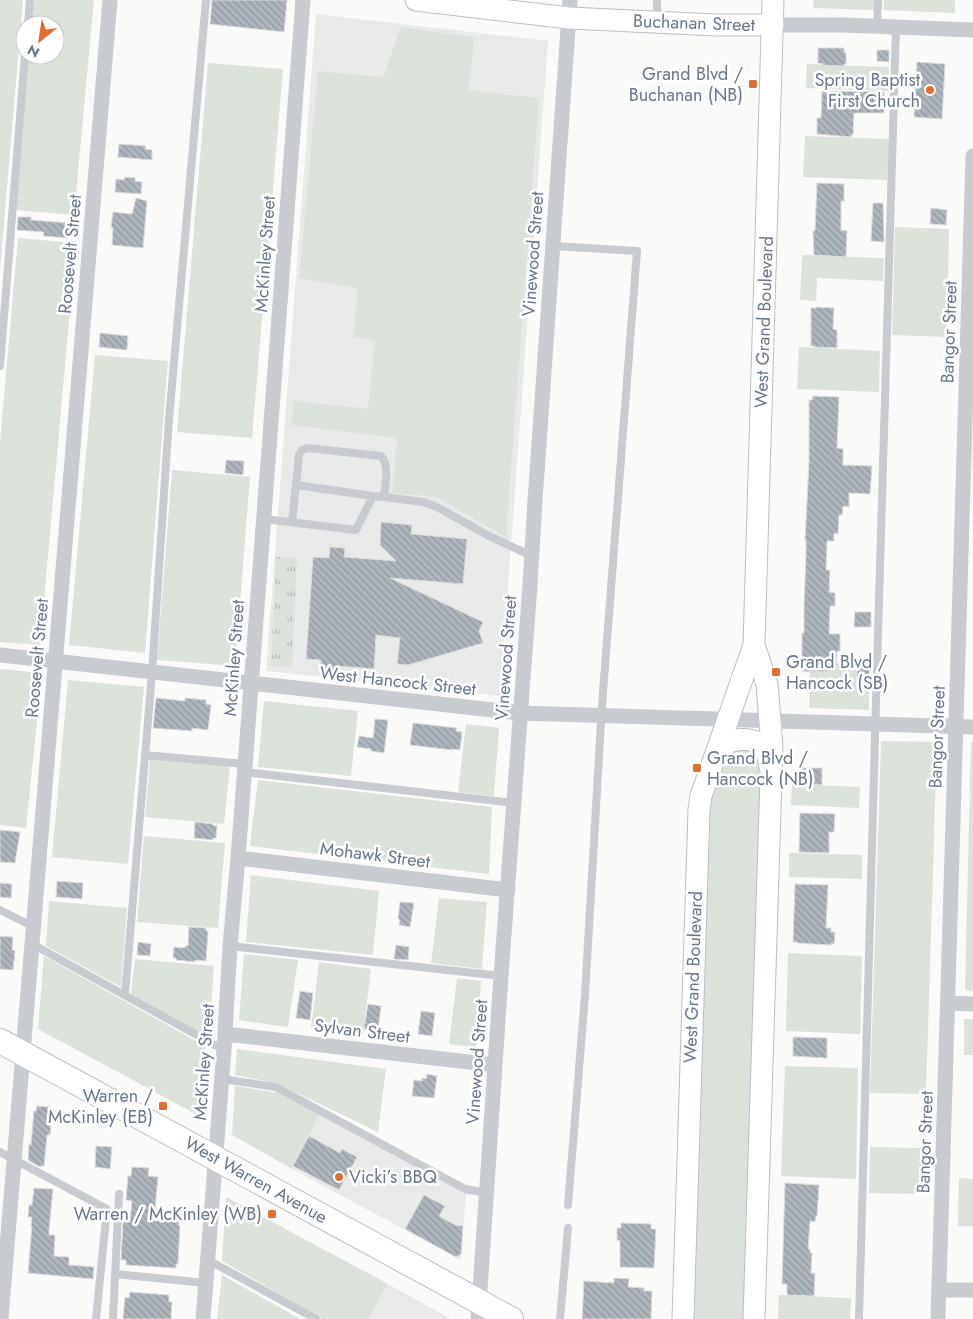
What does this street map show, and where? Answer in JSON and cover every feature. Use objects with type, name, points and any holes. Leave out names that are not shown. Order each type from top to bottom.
[{"type":"main road","name":"Buchanan Street","points":[[416,0],[569,9],[657,22],[773,25]]},
{"type":"main road","name":"West Grand Boulevard","points":[[683,1319],[697,824],[701,796],[754,645],[773,0]]},
{"type":"main road","name":"West Grand Boulevard","points":[[754,645],[767,684],[772,746],[754,1319]]},
{"type":"main road","points":[[716,753],[730,742],[744,739],[755,741],[763,747],[768,757],[771,772]]},
{"type":"main road","name":"West Warren Avenue","points":[[0,1041],[216,1158],[478,1310],[511,1319]]},
{"type":"street","name":"Roosevelt Street","points":[[1,1319],[110,0]]},
{"type":"street","name":"McKinley Street","points":[[203,1319],[303,0]]},
{"type":"street","name":"Vinewood Street","points":[[478,1310],[569,9]]},
{"type":"street","name":"Buchanan Street","points":[[773,25],[877,26],[973,30]]},
{"type":"street","name":"Bangor Street","points":[[938,1319],[973,156]]},
{"type":"street","name":"West Hancock Street","points":[[0,655],[520,713],[973,727]]},
{"type":"street","name":"Mohawk Street","points":[[238,858],[508,890]]},
{"type":"street","points":[[948,1003],[973,1004]]},
{"type":"street","name":"Sylvan Street","points":[[224,1044],[235,1035],[495,1065]]},
{"type":"street","points":[[939,1290],[973,1290]]},
{"type":"lane","points":[[29,15],[30,0]]},
{"type":"lane","points":[[125,995],[152,673],[169,419],[206,0]]},
{"type":"lane","points":[[657,0],[657,22]]},
{"type":"lane","points":[[877,26],[878,0]]},
{"type":"lane","points":[[859,1319],[896,27]]},
{"type":"lane","points":[[0,366],[24,65]]},
{"type":"lane","points":[[553,246],[637,251],[601,716],[586,995],[568,1205]]},
{"type":"lane","points":[[292,522],[299,455],[302,450],[308,448],[381,456],[386,465],[384,497]]},
{"type":"lane","points":[[296,485],[423,502],[532,556]]},
{"type":"lane","points":[[264,519],[356,530],[373,496]]},
{"type":"lane","points":[[145,755],[514,803]]},
{"type":"lane","points":[[0,910],[34,927]]},
{"type":"lane","points":[[32,944],[125,995],[224,1044]]},
{"type":"lane","points":[[230,946],[501,976]]},
{"type":"lane","points":[[222,1079],[276,1087],[465,1189],[486,1193]]},
{"type":"lane","points":[[0,1152],[107,1209],[96,1319]]},
{"type":"lane","points":[[113,1319],[119,1194]]},
{"type":"lane","points":[[560,1319],[568,1228]]},
{"type":"lane","points":[[208,1260],[316,1319]]},
{"type":"lane","points":[[115,1274],[206,1283]]},
{"type":"shaded area","points":[[316,14],[548,41],[500,696],[266,671]]},
{"type":"shaded area","points":[[320,1114],[466,1193],[461,1260],[292,1169]]},
{"type":"shaded area","points":[[388,1284],[451,1319],[368,1319]]},
{"type":"green space","points":[[0,0],[23,0],[22,15],[15,15],[15,65],[17,65],[0,270]]},
{"type":"green space","points":[[34,0],[94,0],[74,215],[15,210],[28,65],[65,65],[65,15],[33,15]]},
{"type":"green space","points":[[814,0],[874,0],[874,10],[813,8]]},
{"type":"green space","points":[[884,0],[955,0],[955,13],[883,10]]},
{"type":"green space","points":[[400,27],[474,37],[469,90],[539,98],[506,537],[436,497],[392,493],[397,438],[291,425],[294,401],[368,409],[375,341],[353,337],[358,288],[299,278],[318,71],[384,77]]},
{"type":"green space","points":[[208,63],[283,69],[252,438],[177,432]]},
{"type":"green space","points":[[807,64],[889,67],[888,91],[806,88]]},
{"type":"green space","points":[[805,136],[889,139],[887,180],[803,177]]},
{"type":"green space","points":[[895,227],[949,229],[947,337],[892,335]]},
{"type":"green space","points":[[18,238],[76,243],[40,645],[0,642],[0,442]]},
{"type":"green space","points":[[802,255],[884,258],[883,281],[817,278],[816,301],[800,300]]},
{"type":"green space","points":[[799,347],[880,351],[879,392],[797,389]]},
{"type":"green space","points":[[95,355],[168,361],[145,653],[69,645]]},
{"type":"green space","points":[[172,470],[250,477],[235,666],[157,660]]},
{"type":"green space","points":[[276,557],[297,558],[292,667],[271,666]]},
{"type":"green space","points":[[836,663],[857,664],[857,676],[869,677],[869,710],[809,708],[810,672],[832,671],[832,669],[836,669]]},
{"type":"green space","points":[[0,669],[42,673],[26,828],[0,825]]},
{"type":"green space","points":[[68,680],[144,687],[128,864],[52,857]]},
{"type":"green space","points":[[264,701],[358,711],[351,776],[258,767]]},
{"type":"green space","points":[[466,724],[499,728],[494,796],[458,792]]},
{"type":"green space","points":[[881,741],[937,742],[926,1094],[870,1093]]},
{"type":"green space","points":[[971,742],[973,742],[973,991],[965,990]]},
{"type":"green space","points":[[752,748],[764,758],[748,1319],[691,1319],[702,941],[711,788],[727,750]]},
{"type":"green space","points":[[150,759],[230,766],[224,824],[145,817]]},
{"type":"green space","points":[[258,780],[492,807],[489,874],[250,846]]},
{"type":"green space","points":[[792,784],[860,787],[859,808],[791,805]]},
{"type":"green space","points":[[144,836],[225,843],[218,928],[137,922]]},
{"type":"green space","points":[[789,853],[862,855],[862,879],[789,877]]},
{"type":"green space","points":[[251,875],[379,891],[373,955],[246,942]]},
{"type":"green space","points":[[439,898],[487,902],[482,969],[431,963]]},
{"type":"green space","points":[[49,901],[127,908],[121,987],[46,946]]},
{"type":"green space","points":[[788,953],[862,956],[860,1034],[786,1031]]},
{"type":"green space","points":[[244,954],[298,960],[288,1027],[239,1020]]},
{"type":"green space","points":[[44,956],[205,1046],[203,1118],[38,1029]]},
{"type":"green space","points":[[135,959],[214,966],[209,1038],[131,994]]},
{"type":"green space","points":[[319,962],[371,969],[363,1035],[311,1028]]},
{"type":"green space","points":[[457,978],[481,981],[476,1048],[449,1044]]},
{"type":"green space","points":[[964,1019],[973,1019],[973,1055],[964,1055]]},
{"type":"green space","points":[[237,1049],[386,1069],[378,1132],[276,1083],[235,1075]]},
{"type":"green space","points":[[785,1066],[858,1068],[856,1179],[781,1176]]},
{"type":"green space","points":[[235,1086],[280,1093],[320,1114],[292,1169],[232,1135]]},
{"type":"green space","points":[[870,1147],[922,1148],[922,1194],[869,1193]]},
{"type":"green space","points":[[959,1178],[973,1179],[973,1226],[958,1226]]},
{"type":"green space","points":[[226,1197],[388,1284],[368,1319],[323,1319],[222,1261]]},
{"type":"green space","points":[[222,1275],[300,1319],[217,1319]]},
{"type":"green space","points":[[779,1295],[851,1298],[850,1319],[778,1319]]},
{"type":"building","points":[[212,0],[287,0],[284,32],[210,24]]},
{"type":"building","points":[[818,48],[844,48],[846,64],[844,66],[818,63]]},
{"type":"building","points":[[877,50],[889,50],[889,62],[877,61]]},
{"type":"building","name":"Spring Baptist First Church","points":[[917,62],[945,64],[942,119],[914,117]]},
{"type":"building","points":[[822,91],[884,92],[884,113],[854,113],[853,135],[851,137],[817,134],[817,118],[821,118]]},
{"type":"building","points":[[119,144],[146,146],[145,149],[152,150],[152,160],[118,157]]},
{"type":"building","points":[[125,177],[135,178],[135,181],[142,182],[141,194],[115,192],[116,179],[124,180]]},
{"type":"building","points":[[817,183],[844,184],[844,201],[841,201],[841,230],[847,231],[846,257],[814,255],[813,231],[815,231]]},
{"type":"building","points":[[136,198],[147,201],[143,248],[112,245],[113,228],[111,227],[113,212],[132,214]]},
{"type":"building","points":[[873,203],[883,203],[884,242],[871,241]]},
{"type":"building","points":[[931,208],[947,210],[946,225],[930,224]]},
{"type":"building","points":[[18,217],[31,217],[31,220],[69,223],[68,238],[43,236],[44,232],[17,230]]},
{"type":"building","points":[[811,308],[834,308],[833,329],[837,330],[837,348],[811,346]]},
{"type":"building","points":[[100,333],[128,336],[127,350],[99,347]]},
{"type":"building","points":[[813,396],[839,397],[837,448],[843,449],[843,465],[872,466],[870,494],[849,493],[849,507],[843,506],[842,515],[839,515],[838,534],[834,533],[834,541],[827,541],[826,570],[830,570],[829,592],[835,593],[835,606],[830,606],[829,634],[840,634],[840,651],[837,651],[836,669],[824,672],[802,671],[809,462],[809,400],[812,400]]},
{"type":"building","points":[[226,460],[244,461],[243,475],[225,473]]},
{"type":"building","points":[[381,522],[412,525],[411,534],[467,539],[463,584],[390,578],[483,622],[479,631],[483,643],[408,665],[397,664],[400,638],[376,635],[374,669],[340,666],[339,672],[320,671],[321,660],[306,659],[313,557],[329,558],[330,547],[345,548],[344,557],[396,561],[380,545]]},
{"type":"building","points":[[855,612],[871,612],[871,627],[854,627]]},
{"type":"building","points":[[857,664],[870,665],[869,677],[857,677]]},
{"type":"building","points":[[156,698],[185,701],[185,698],[206,700],[206,704],[211,705],[208,730],[192,728],[192,731],[153,728]]},
{"type":"building","points":[[375,719],[388,720],[384,753],[357,747],[359,736],[373,738]]},
{"type":"building","points":[[413,723],[457,728],[456,731],[462,732],[460,750],[410,745]]},
{"type":"building","points":[[801,768],[822,768],[822,785],[800,784]]},
{"type":"building","points":[[800,813],[835,814],[834,832],[829,832],[829,853],[799,852]]},
{"type":"building","points":[[195,822],[217,826],[216,838],[213,838],[213,840],[194,838]]},
{"type":"building","points":[[0,830],[20,832],[15,863],[0,862]]},
{"type":"building","points":[[57,881],[83,883],[82,899],[56,897]]},
{"type":"building","points":[[0,883],[12,884],[11,898],[0,897]]},
{"type":"building","points":[[795,884],[828,885],[826,928],[831,928],[831,932],[835,932],[834,944],[793,942]]},
{"type":"building","points":[[400,902],[414,903],[410,927],[399,925]]},
{"type":"building","points":[[189,927],[206,928],[206,931],[208,931],[206,961],[195,960],[195,962],[173,958],[174,947],[185,948],[185,946],[188,946]]},
{"type":"building","points":[[0,936],[13,937],[12,950],[15,951],[13,970],[0,969]]},
{"type":"building","points":[[138,942],[151,944],[150,956],[137,955]]},
{"type":"building","points":[[396,945],[409,947],[408,960],[394,959]]},
{"type":"building","points":[[300,991],[313,993],[310,1020],[296,1018]]},
{"type":"building","points":[[368,1004],[381,1006],[378,1031],[364,1029]]},
{"type":"building","points":[[421,1011],[435,1013],[432,1036],[418,1034]]},
{"type":"building","points":[[793,1037],[827,1038],[827,1058],[793,1056]]},
{"type":"building","points":[[427,1074],[437,1076],[434,1098],[412,1096],[414,1080],[422,1081],[422,1078],[426,1079]]},
{"type":"building","points":[[37,1106],[50,1107],[49,1113],[52,1113],[50,1135],[47,1135],[44,1166],[38,1166],[28,1160],[34,1111],[36,1111]]},
{"type":"building","points":[[309,1136],[340,1153],[342,1149],[357,1157],[339,1190],[293,1166]]},
{"type":"building","points":[[96,1146],[112,1147],[110,1169],[95,1167]]},
{"type":"building","points":[[132,1167],[149,1168],[148,1176],[158,1177],[154,1220],[179,1221],[178,1264],[176,1264],[176,1268],[126,1265],[126,1260],[121,1260],[123,1221],[130,1221],[132,1201],[126,1200],[128,1176],[131,1176]]},
{"type":"building","points":[[785,1183],[819,1185],[817,1216],[815,1222],[810,1221],[808,1249],[812,1253],[811,1273],[815,1273],[814,1296],[787,1295],[787,1284],[782,1284]]},
{"type":"building","points":[[34,1188],[53,1189],[49,1235],[55,1235],[54,1256],[69,1257],[69,1265],[94,1267],[93,1279],[28,1273],[32,1217],[28,1217]]},
{"type":"building","points":[[424,1195],[445,1206],[439,1216],[455,1225],[463,1226],[461,1254],[456,1257],[405,1229]]},
{"type":"building","points":[[621,1223],[651,1224],[651,1229],[656,1229],[654,1268],[620,1267],[620,1241],[617,1240],[617,1228],[621,1228]]},
{"type":"building","points":[[614,1278],[629,1279],[628,1287],[644,1288],[644,1291],[652,1291],[651,1319],[582,1319],[584,1281],[614,1283]]},
{"type":"building","points":[[130,1292],[169,1295],[169,1302],[172,1302],[171,1319],[123,1319],[125,1297],[129,1298]]},
{"type":"place","name":"Grand Blvd / Buchanan (NB)","points":[[753,84]]},
{"type":"place","name":"Spring Baptist First Church","points":[[930,90]]},
{"type":"place","name":"Grand Blvd / Hancock (SB)","points":[[776,672]]},
{"type":"place","name":"Grand Blvd / Hancock (NB)","points":[[697,768]]},
{"type":"place","name":"Warren / McKinley (EB)","points":[[163,1106]]},
{"type":"place","name":"Vicki’s BBQ","points":[[339,1177]]},
{"type":"place","name":"Warren / McKinley (WB)","points":[[272,1214]]}]
